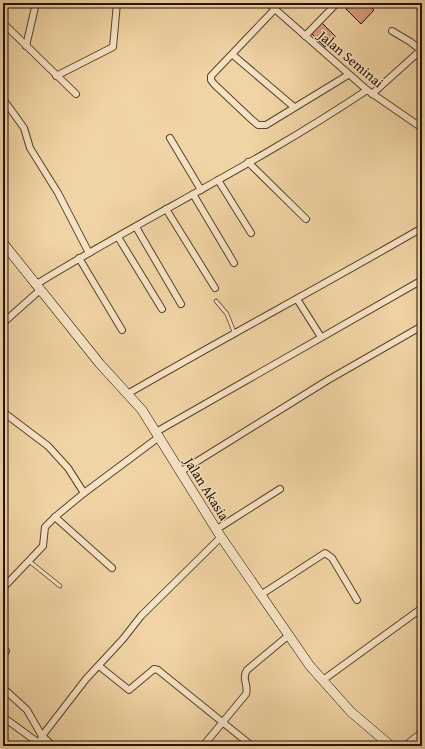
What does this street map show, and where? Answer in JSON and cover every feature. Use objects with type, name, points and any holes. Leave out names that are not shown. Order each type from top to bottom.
[{"type":"street","points":[[26,46],[36,3]]},
{"type":"street","points":[[56,76],[113,47],[117,3]]},
{"type":"street","name":"Jalan Seminai","points":[[268,3],[274,10],[369,92],[422,128]]},
{"type":"street","points":[[305,36],[337,3]]},
{"type":"street","points":[[274,10],[233,55],[211,76],[211,80],[258,125],[266,125],[294,107],[319,94],[348,74]]},
{"type":"street","points":[[3,23],[76,94]]},
{"type":"street","points":[[3,323],[38,287],[79,258],[201,190],[369,92],[421,50],[392,31]]},
{"type":"street","points":[[233,55],[294,107]]},
{"type":"street","points":[[3,101],[24,128],[30,148],[58,193],[89,253]]},
{"type":"street","points":[[170,138],[201,190]]},
{"type":"street","points":[[248,162],[306,219]]},
{"type":"street","points":[[218,180],[251,233]]},
{"type":"street","points":[[193,194],[234,263]]},
{"type":"street","points":[[166,209],[215,288]]},
{"type":"street","points":[[136,227],[181,304]]},
{"type":"street","points":[[128,394],[234,332],[297,299],[422,228]]},
{"type":"street","points":[[118,237],[162,309]]},
{"type":"street","name":"Jalan Akasia","points":[[3,243],[100,364],[128,394],[157,434],[219,533],[289,635],[323,680],[351,712],[391,746]]},
{"type":"street","points":[[79,258],[122,330]]},
{"type":"street","points":[[3,588],[43,546],[45,527],[55,517],[157,434],[321,337],[422,280]]},
{"type":"street","points":[[297,299],[321,337]]},
{"type":"street","points":[[180,472],[328,380],[422,326]]},
{"type":"street","points":[[3,412],[48,446],[68,468],[84,493]]},
{"type":"street","points":[[3,717],[39,745],[42,736],[86,679],[123,639],[141,616],[219,533],[280,490]]},
{"type":"street","points":[[55,517],[112,568]]},
{"type":"street","points":[[262,594],[325,553],[332,558],[357,600]]},
{"type":"street","points":[[323,680],[422,608]]},
{"type":"street","points":[[203,746],[246,694],[247,690],[243,678],[247,670],[289,635]]},
{"type":"street","points":[[3,649],[6,651],[3,655]]},
{"type":"street","points":[[99,666],[130,690],[154,670],[158,670],[251,746]]},
{"type":"street","points":[[3,688],[27,710],[42,736],[53,746]]},
{"type":"street","points":[[408,746],[422,734]]},
{"type":"lane","points":[[216,301],[227,314],[234,332]]},
{"type":"lane","points":[[29,561],[60,586]]},
{"type":"building","points":[[351,3],[367,3],[374,10],[361,24],[346,9]]},
{"type":"building","points":[[322,23],[336,37],[325,47],[311,33]]}]
